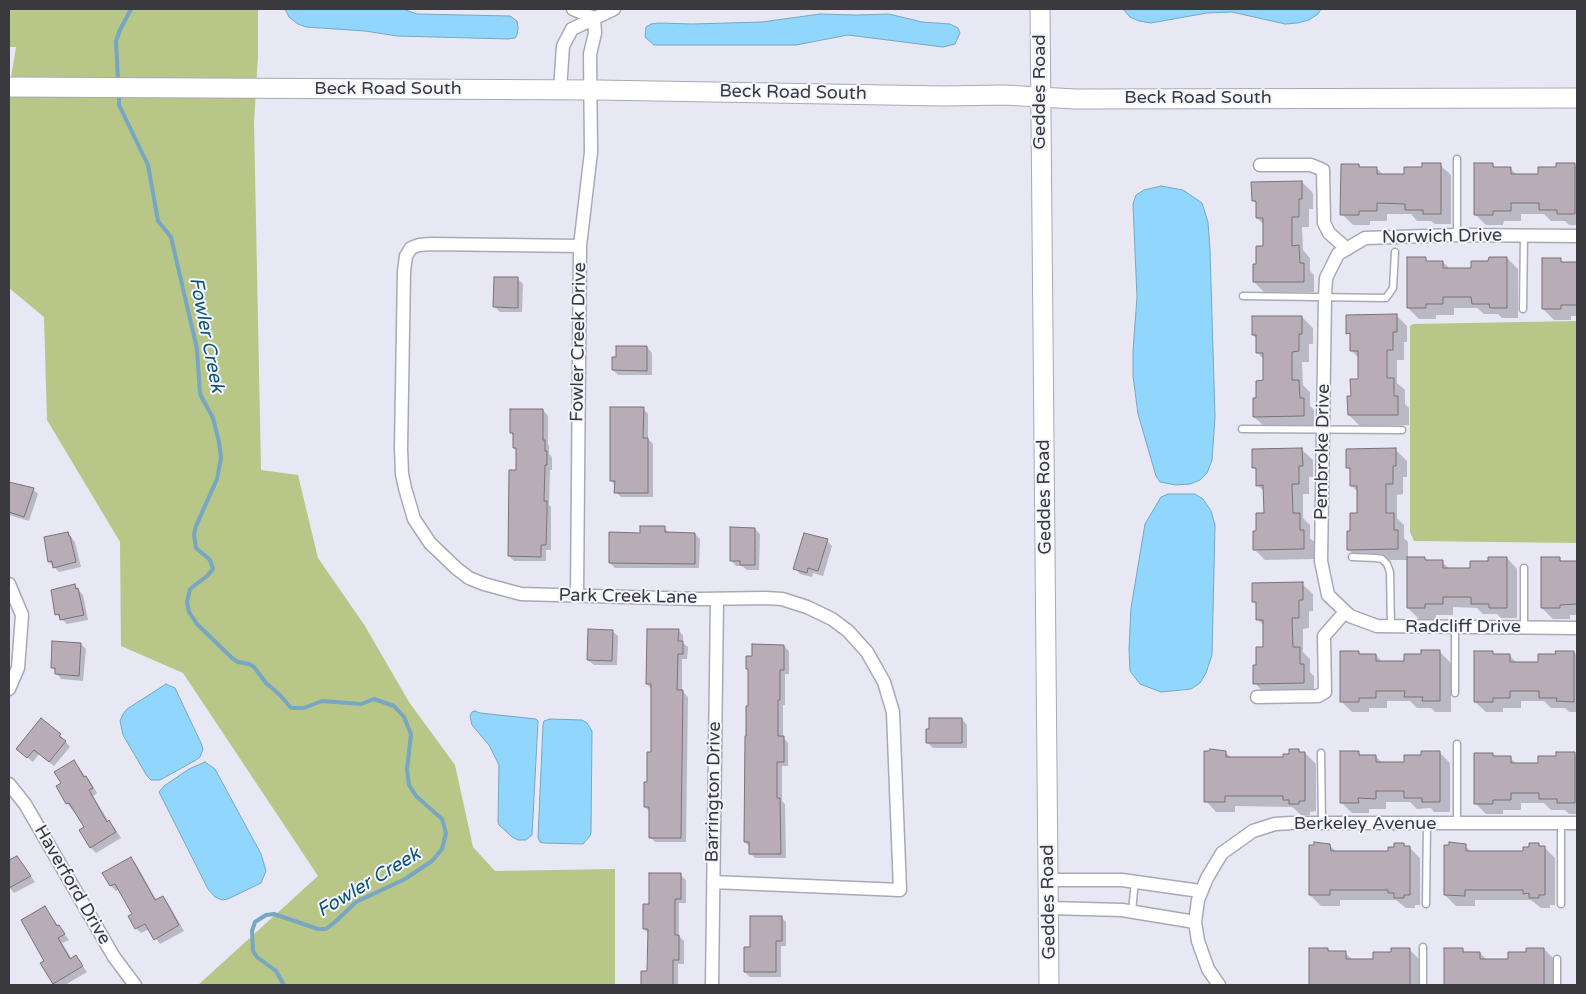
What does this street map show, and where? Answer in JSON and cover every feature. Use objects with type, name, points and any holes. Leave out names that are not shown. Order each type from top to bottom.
[{"type":"main road","name":"Geddes Road","points":[[1040,9],[1049,985]]},
{"type":"main road","name":"Beck Road South","points":[[9,87],[590,90],[944,96],[1004,95],[1075,99],[1577,98]]},
{"type":"street","points":[[573,9],[594,18]]},
{"type":"street","points":[[560,90],[563,46],[572,29],[614,9]]},
{"type":"street","name":"Fowler Creek Drive","points":[[576,595],[580,246],[591,152],[590,54],[595,33],[594,18]]},
{"type":"street","points":[[1260,165],[1311,165],[1323,170],[1324,223],[1329,233],[1347,249]]},
{"type":"street","name":"Norwich Drive","points":[[1326,278],[1338,254],[1365,238],[1457,235],[1577,236]]},
{"type":"street","name":"Park Creek Lane","points":[[580,246],[431,244],[411,248],[406,256],[404,271],[402,474],[414,519],[430,543],[469,578],[484,584],[521,594],[765,598],[782,600],[807,607],[832,619],[848,631],[867,652],[877,667],[890,698],[893,712],[900,890],[713,882]]},
{"type":"street","name":"Pembroke Drive","points":[[1326,278],[1321,561],[1328,595],[1348,614]]},
{"type":"street","points":[[9,584],[22,615],[18,668],[9,689]]},
{"type":"street","name":"Barrington Drive","points":[[712,985],[717,598]]},
{"type":"street","points":[[1257,697],[1318,696],[1325,692],[1324,636],[1348,614]]},
{"type":"street","name":"Radcliff Drive","points":[[1348,614],[1377,626],[1577,628]]},
{"type":"street","name":"Haverford Drive","points":[[9,784],[25,804],[114,957],[135,985]]},
{"type":"street","name":"Berkeley Avenue","points":[[1219,985],[1208,970],[1202,956],[1195,922],[1196,908],[1200,891],[1222,853],[1254,831],[1275,824],[1577,823]]},
{"type":"street","points":[[1048,880],[1122,880],[1200,891]]},
{"type":"street","points":[[1049,908],[1132,911],[1195,922]]},
{"type":"lane","points":[[1457,159],[1457,235]]},
{"type":"lane","points":[[1523,309],[1524,236]]},
{"type":"lane","points":[[1243,296],[1386,298],[1393,288],[1394,252]]},
{"type":"lane","points":[[1242,429],[1402,430]]},
{"type":"lane","points":[[1352,557],[1376,558],[1388,564],[1390,572],[1391,626]]},
{"type":"lane","points":[[1524,568],[1524,627]]},
{"type":"lane","points":[[1455,627],[1455,693]]},
{"type":"lane","points":[[1457,744],[1457,824]]},
{"type":"lane","points":[[1321,753],[1322,823]]},
{"type":"lane","points":[[1426,904],[1427,823]]},
{"type":"lane","points":[[1562,823],[1562,904]]},
{"type":"lane","points":[[1132,911],[1135,881]]},
{"type":"lane","points":[[1423,948],[1424,985]]},
{"type":"lane","points":[[1557,959],[1557,985]]},
{"type":"green space","points":[[9,9],[258,9],[258,55],[254,123],[261,470],[298,475],[318,558],[365,626],[409,702],[455,765],[473,847],[495,871],[615,869],[615,985],[198,985],[318,876],[183,673],[121,646],[120,542],[47,420],[44,317],[9,288],[9,90],[16,47],[9,47]]},
{"type":"green space","points":[[1577,321],[1577,543],[1414,541],[1410,532],[1410,326],[1413,324]]},
{"type":"water","points":[[285,9],[403,9],[417,14],[510,16],[517,21],[518,28],[515,38],[508,39],[397,36],[365,31],[306,27],[289,17]]},
{"type":"water","points":[[1123,9],[1321,9],[1318,14],[1309,20],[1285,24],[1232,12],[1207,13],[1151,23],[1130,17]]},
{"type":"water","points":[[820,14],[889,14],[922,22],[950,24],[958,28],[960,33],[955,44],[943,47],[848,35],[796,45],[654,45],[645,37],[646,27],[651,24],[762,22]]},
{"type":"water","points":[[1161,186],[1183,190],[1202,203],[1208,222],[1215,417],[1212,460],[1207,473],[1200,480],[1190,484],[1176,485],[1160,482],[1156,476],[1138,414],[1133,376],[1137,297],[1133,204],[1136,195],[1144,190]]},
{"type":"water","points":[[1168,494],[1195,494],[1203,499],[1211,511],[1215,525],[1212,655],[1206,673],[1200,683],[1191,689],[1161,692],[1140,684],[1130,671],[1129,649],[1131,608],[1145,524],[1161,497]]},
{"type":"water","points":[[166,684],[175,688],[203,749],[200,757],[196,760],[160,780],[151,780],[123,735],[120,721],[127,709]]},
{"type":"water","points":[[475,711],[536,719],[538,721],[532,835],[526,840],[518,840],[512,837],[499,825],[499,765],[489,745],[472,725],[470,716]]},
{"type":"water","points":[[550,719],[582,720],[587,723],[592,731],[591,832],[583,844],[544,843],[540,842],[538,838],[543,725],[544,721]]},
{"type":"water","points":[[205,762],[215,769],[261,854],[266,871],[261,883],[222,900],[215,897],[208,889],[159,792],[164,786],[189,769]]},
{"type":"building","points":[[1422,163],[1441,163],[1441,214],[1423,214],[1423,210],[1405,210],[1405,204],[1377,203],[1377,211],[1359,211],[1359,215],[1340,215],[1341,164],[1377,167],[1377,174],[1404,174],[1404,167],[1422,167]]},
{"type":"building","points":[[1474,163],[1493,163],[1493,167],[1511,167],[1511,174],[1538,174],[1538,167],[1556,167],[1556,163],[1575,163],[1575,214],[1557,214],[1557,210],[1539,210],[1539,203],[1511,203],[1511,211],[1493,211],[1493,215],[1474,215]]},
{"type":"building","points":[[1302,181],[1299,217],[1292,217],[1292,246],[1299,245],[1300,263],[1304,263],[1304,282],[1253,282],[1256,246],[1263,246],[1263,218],[1256,218],[1256,201],[1252,201],[1251,182]]},
{"type":"building","points":[[1407,257],[1426,257],[1426,261],[1443,261],[1443,268],[1471,268],[1471,261],[1488,261],[1489,257],[1507,257],[1507,308],[1490,308],[1489,304],[1472,304],[1471,297],[1443,297],[1443,304],[1426,304],[1426,308],[1407,308]]},
{"type":"building","points":[[1542,258],[1561,258],[1561,262],[1577,262],[1577,305],[1561,305],[1561,309],[1542,309]]},
{"type":"building","points":[[494,277],[518,277],[518,308],[493,307]]},
{"type":"building","points":[[1397,314],[1397,332],[1393,332],[1393,350],[1387,350],[1387,378],[1394,378],[1394,396],[1398,396],[1398,415],[1348,415],[1347,396],[1351,396],[1350,379],[1358,379],[1358,351],[1350,351],[1350,333],[1346,334],[1346,315]]},
{"type":"building","points":[[1252,316],[1302,316],[1302,334],[1299,334],[1299,351],[1292,352],[1292,380],[1299,380],[1300,398],[1304,398],[1304,416],[1253,417],[1253,398],[1256,398],[1256,381],[1263,380],[1263,353],[1256,353],[1256,335],[1252,335]]},
{"type":"building","points":[[616,346],[647,346],[647,371],[612,370],[612,357],[616,357]]},
{"type":"building","points":[[610,407],[644,407],[643,438],[648,438],[648,493],[614,493],[615,481],[610,481]]},
{"type":"building","points":[[510,409],[543,409],[543,440],[545,440],[545,451],[547,451],[544,501],[547,501],[547,514],[546,545],[541,545],[541,557],[508,556],[509,470],[516,470],[516,448],[513,448],[513,433],[510,433]]},
{"type":"building","points":[[1302,448],[1303,466],[1299,466],[1299,484],[1292,484],[1293,513],[1300,513],[1300,530],[1304,530],[1304,549],[1253,550],[1253,531],[1256,531],[1256,513],[1264,513],[1263,485],[1256,486],[1256,468],[1252,468],[1252,449]]},
{"type":"building","points":[[1396,448],[1393,484],[1386,484],[1386,513],[1394,513],[1394,530],[1398,530],[1398,549],[1347,550],[1347,531],[1350,531],[1350,513],[1357,513],[1357,486],[1350,486],[1350,468],[1346,468],[1346,449]]},
{"type":"building","points":[[9,482],[34,488],[24,517],[9,512]]},
{"type":"building","points":[[640,526],[665,526],[665,532],[695,533],[695,564],[609,563],[609,532],[640,533]]},
{"type":"building","points":[[730,527],[755,528],[755,565],[740,565],[740,561],[730,561]]},
{"type":"building","points":[[68,532],[76,562],[53,568],[52,561],[48,562],[44,537]]},
{"type":"building","points":[[804,533],[828,539],[818,571],[808,568],[807,573],[793,569]]},
{"type":"building","points":[[1407,557],[1443,560],[1443,568],[1470,568],[1470,561],[1488,561],[1488,557],[1507,557],[1507,608],[1489,608],[1489,604],[1471,604],[1471,597],[1443,597],[1443,604],[1425,604],[1425,608],[1407,608]]},
{"type":"building","points":[[1541,557],[1560,557],[1560,561],[1577,561],[1577,604],[1560,605],[1560,608],[1541,608]]},
{"type":"building","points":[[1303,582],[1303,600],[1299,600],[1299,618],[1292,618],[1293,647],[1300,647],[1300,664],[1304,664],[1304,683],[1253,684],[1253,665],[1256,665],[1256,647],[1263,647],[1263,620],[1256,620],[1256,602],[1252,602],[1252,583]]},
{"type":"building","points":[[75,584],[76,589],[78,588],[84,615],[60,620],[59,614],[55,615],[51,590]]},
{"type":"building","points":[[588,629],[613,630],[612,661],[587,660]]},
{"type":"building","points":[[647,629],[679,629],[678,641],[683,641],[683,654],[678,654],[677,690],[683,690],[681,838],[649,838],[649,807],[644,807],[644,782],[647,782],[647,752],[651,752],[651,684],[646,684]]},
{"type":"building","points":[[52,641],[81,643],[79,676],[55,674],[55,668],[51,668]]},
{"type":"building","points":[[752,644],[784,645],[784,670],[780,670],[780,700],[778,700],[778,736],[784,736],[784,762],[777,762],[777,798],[780,798],[781,854],[749,854],[749,842],[744,842],[745,736],[746,706],[748,706],[746,656],[752,656]]},
{"type":"building","points":[[1421,650],[1440,650],[1440,701],[1422,701],[1423,697],[1404,697],[1405,691],[1376,691],[1376,698],[1359,698],[1359,702],[1340,702],[1340,651],[1359,651],[1359,654],[1376,654],[1376,661],[1404,661],[1404,654],[1421,654]]},
{"type":"building","points":[[1474,651],[1493,651],[1493,654],[1510,654],[1510,662],[1538,662],[1538,654],[1556,654],[1555,651],[1574,651],[1574,702],[1556,701],[1557,698],[1539,698],[1539,691],[1510,691],[1510,698],[1493,698],[1493,702],[1474,702]]},
{"type":"building","points":[[41,718],[61,734],[59,736],[66,741],[49,762],[34,750],[27,758],[16,749]]},
{"type":"building","points":[[929,718],[962,718],[962,743],[926,743],[926,729],[929,729]]},
{"type":"building","points":[[1210,749],[1226,751],[1226,757],[1283,757],[1283,754],[1289,754],[1289,749],[1299,749],[1299,752],[1305,752],[1305,801],[1299,801],[1299,804],[1289,804],[1289,800],[1283,800],[1283,796],[1225,796],[1225,802],[1204,802],[1204,751],[1209,751]]},
{"type":"building","points":[[1340,751],[1359,751],[1359,755],[1376,755],[1376,762],[1404,762],[1404,755],[1421,755],[1421,751],[1440,751],[1440,802],[1422,802],[1422,798],[1404,798],[1404,791],[1376,791],[1376,799],[1358,798],[1359,803],[1340,803]]},
{"type":"building","points":[[1556,752],[1575,752],[1575,803],[1557,803],[1557,799],[1539,799],[1539,793],[1511,793],[1511,800],[1493,800],[1493,804],[1474,804],[1474,753],[1493,753],[1493,756],[1511,756],[1511,763],[1538,763],[1538,756],[1556,756]]},
{"type":"building","points":[[74,760],[93,788],[89,790],[107,822],[109,820],[116,832],[90,848],[79,830],[84,827],[69,803],[66,804],[56,786],[61,783],[54,772]]},
{"type":"building","points":[[1314,842],[1330,844],[1331,851],[1388,851],[1388,847],[1394,847],[1394,843],[1404,843],[1404,846],[1410,846],[1410,895],[1404,895],[1404,898],[1394,898],[1394,893],[1388,893],[1388,890],[1330,890],[1330,895],[1309,895],[1309,845],[1314,845]]},
{"type":"building","points":[[1449,842],[1466,844],[1466,851],[1523,851],[1523,847],[1529,847],[1529,843],[1539,843],[1539,846],[1545,846],[1545,895],[1539,895],[1539,898],[1529,898],[1529,893],[1523,894],[1523,890],[1465,890],[1465,896],[1444,895],[1444,845],[1449,845]]},
{"type":"building","points":[[17,856],[31,876],[9,888],[9,860]]},
{"type":"building","points":[[131,857],[155,900],[163,896],[179,925],[154,940],[145,924],[135,929],[128,916],[132,914],[115,884],[110,886],[102,873]]},
{"type":"building","points":[[649,873],[681,873],[681,899],[675,899],[675,935],[679,935],[679,960],[673,960],[673,985],[641,985],[641,971],[647,971],[648,929],[643,929],[643,904],[649,904]]},
{"type":"building","points":[[45,906],[57,926],[59,925],[65,934],[58,938],[70,959],[76,955],[83,966],[53,984],[40,963],[44,961],[21,920]]},
{"type":"building","points":[[750,916],[782,916],[782,941],[776,941],[776,972],[744,972],[744,947],[750,947]]},
{"type":"building","points":[[1309,948],[1328,948],[1328,951],[1346,951],[1346,959],[1373,959],[1373,952],[1391,952],[1391,948],[1410,948],[1410,985],[1309,985]]},
{"type":"building","points":[[1444,948],[1463,948],[1463,952],[1480,952],[1480,959],[1508,959],[1508,952],[1526,952],[1526,948],[1544,948],[1544,985],[1444,985]]},
{"type":"waterway","name":"Fowler Creek","points":[[118,81],[116,41],[131,9]]},
{"type":"waterway","name":"Fowler Creek","points":[[119,93],[119,105],[148,165],[158,221],[171,237],[197,349],[200,394],[213,418],[219,442],[221,458],[217,479],[196,526],[194,535],[196,548],[210,560],[213,569],[190,589],[187,602],[189,612],[197,624],[232,658],[254,667],[266,683],[291,708],[304,708],[322,701],[361,704],[374,699],[394,706],[404,717],[411,734],[407,770],[409,785],[416,796],[442,819],[446,833],[442,849],[432,861],[405,879],[356,902],[326,929],[318,929],[274,914],[266,915],[255,922],[252,931],[253,951],[257,957],[276,971],[284,985]]}]
